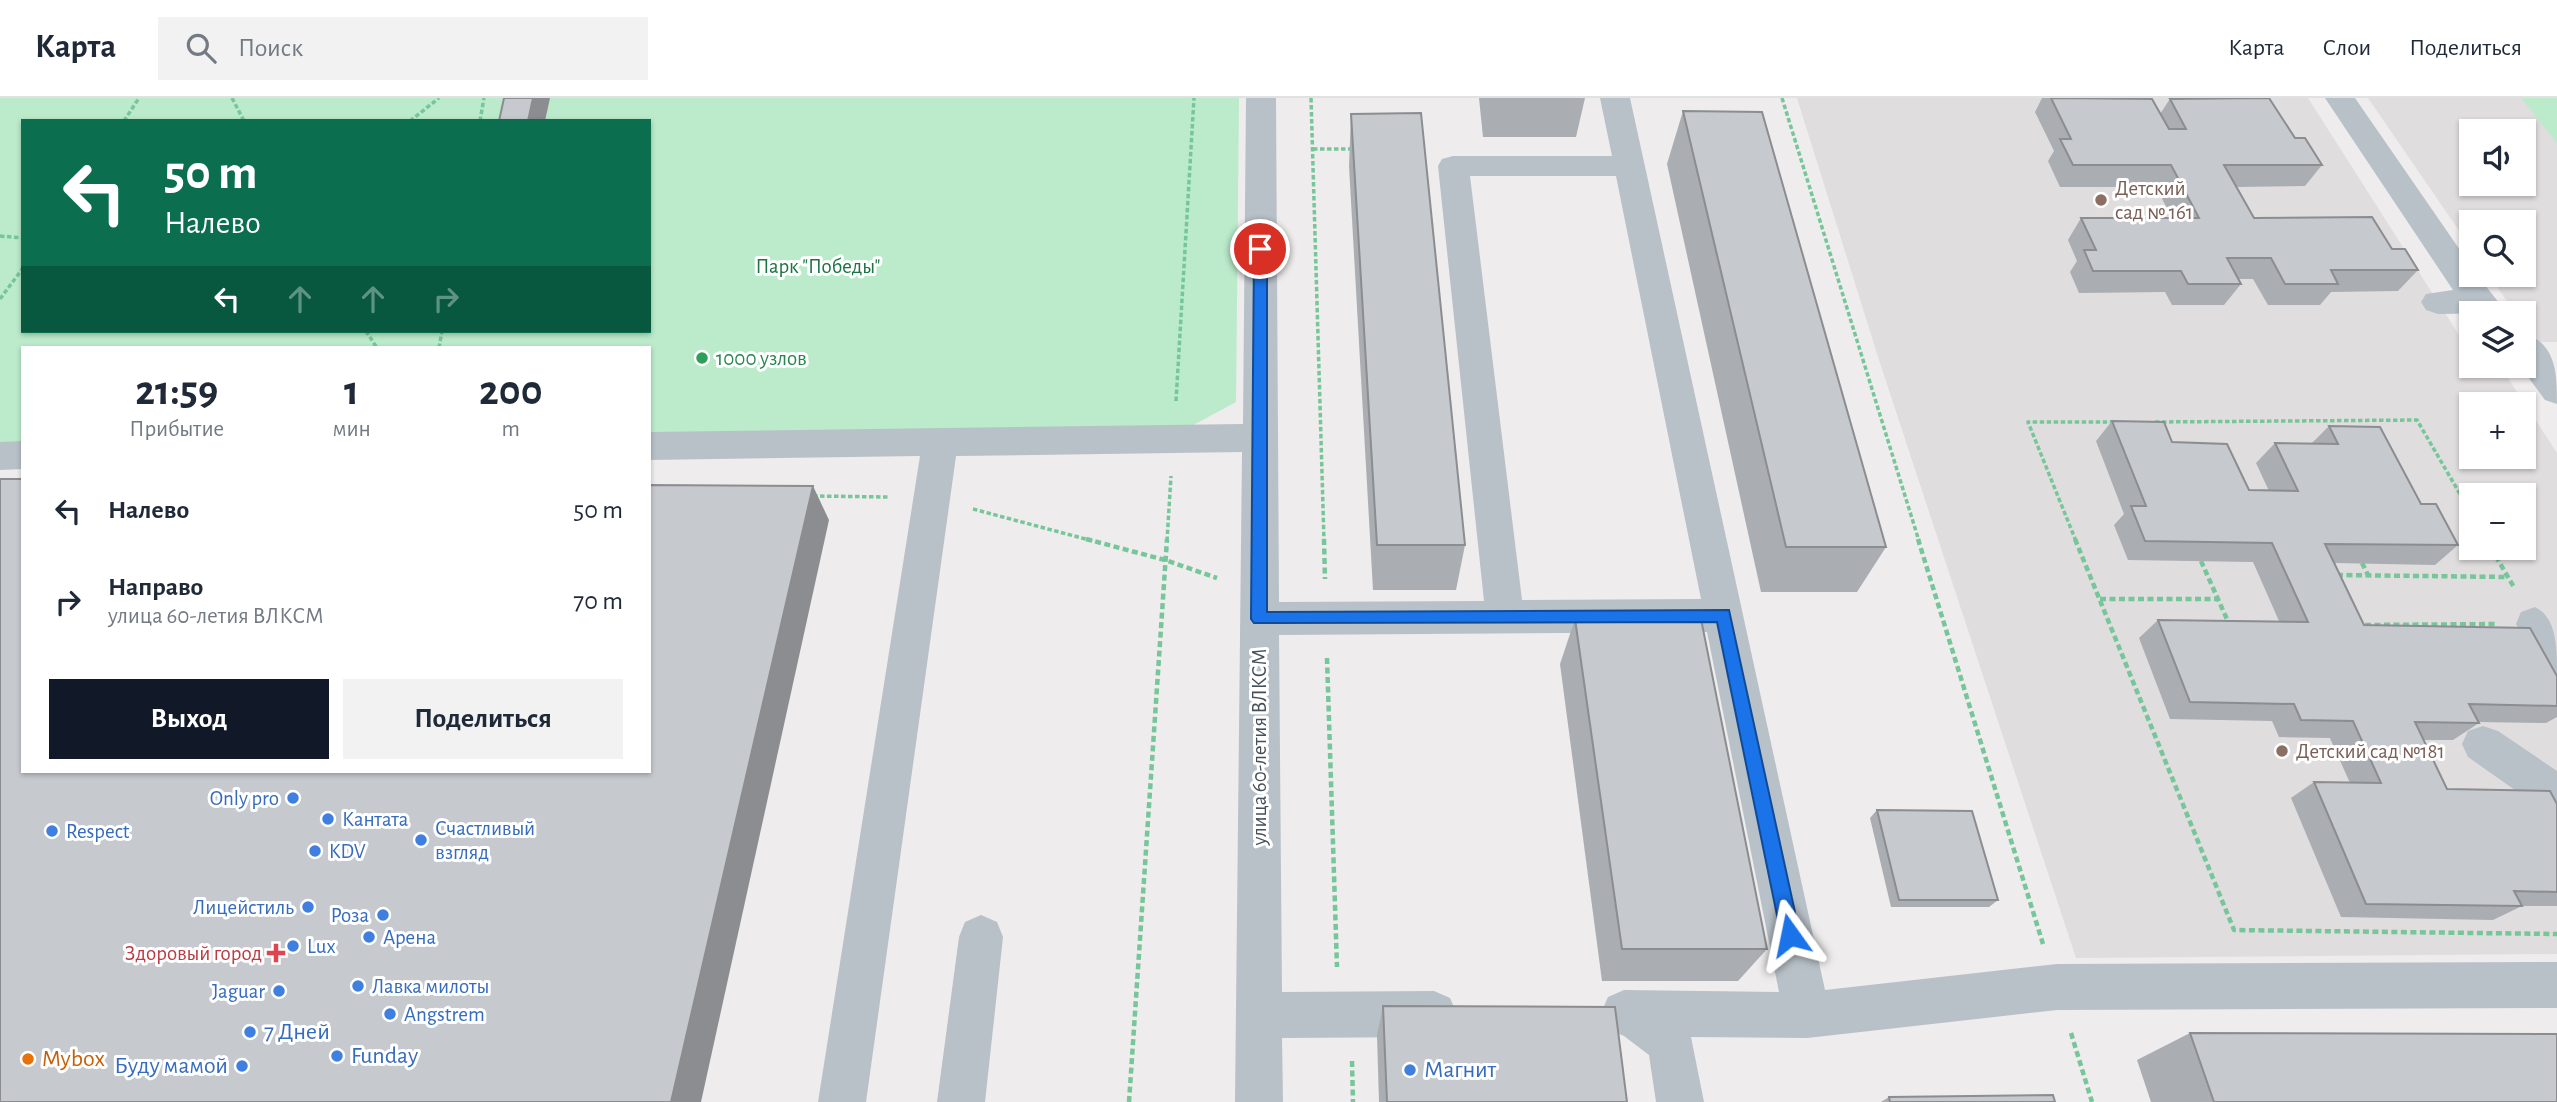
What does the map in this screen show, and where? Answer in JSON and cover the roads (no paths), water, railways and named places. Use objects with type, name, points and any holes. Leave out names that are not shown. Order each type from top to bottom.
[{"type":"street","name":"улица 60-летия ВЛКСМ","points":[[1259,1102],[1261,98]]},
{"type":"street","points":[[1615,98],[1807,1014]]},
{"type":"street","points":[[2340,98],[2480,301]]},
{"type":"street","points":[[1505,616],[1453,166],[1630,166]]},
{"type":"street","points":[[2438,302],[2459,304]]},
{"type":"street","points":[[2536,362],[2557,391]]},
{"type":"street","points":[[651,446],[1260,438]]},
{"type":"street","points":[[842,1102],[940,442]]},
{"type":"street","points":[[0,456],[21,455]]},
{"type":"street","points":[[1259,605],[1505,616],[1723,615]]},
{"type":"street","points":[[2528,612],[2557,659]]},
{"type":"street","points":[[2483,744],[2557,795]]},
{"type":"street","points":[[961,1102],[981,937]]},
{"type":"street","points":[[1579,1013],[1807,1014],[2057,987],[2557,985]]},
{"type":"street","points":[[1632,1013],[1670,1042],[1680,1102]]},
{"type":"street","points":[[1259,1015],[1472,1014]]},
{"type":"place","name":"Детский сад № 161","points":[[2101,200]]},
{"type":"place","name":"1000 узлов","points":[[702,358]]},
{"type":"place","name":"Детский сад №181","points":[[2282,751]]},
{"type":"place","name":"Only pro","points":[[293,798]]},
{"type":"place","name":"Кантата","points":[[328,819]]},
{"type":"place","name":"Respect","points":[[52,831]]},
{"type":"place","name":"Счастливый взгляд","points":[[421,840]]},
{"type":"place","name":"KDV","points":[[315,851]]},
{"type":"place","name":"Лицейстиль","points":[[308,907]]},
{"type":"place","name":"Роза","points":[[383,915]]},
{"type":"place","name":"Арена","points":[[369,937]]},
{"type":"place","name":"Lux","points":[[293,946]]},
{"type":"place","name":"Здоровый город","points":[[276,953]]},
{"type":"place","name":"Лавка милоты","points":[[358,986]]},
{"type":"place","name":"Jaguar","points":[[279,991]]},
{"type":"place","name":"Angstrem","points":[[390,1014]]},
{"type":"place","name":"7 Дней","points":[[250,1032]]},
{"type":"place","name":"Funday","points":[[337,1056]]},
{"type":"place","name":"Mybox","points":[[28,1059]]},
{"type":"place","name":"Буду мамой","points":[[242,1066]]},
{"type":"place","name":"Магнит","points":[[1410,1070]]},
{"type":"park label","name":"Парк \"Победы\"","points":[[818,266]]}]
